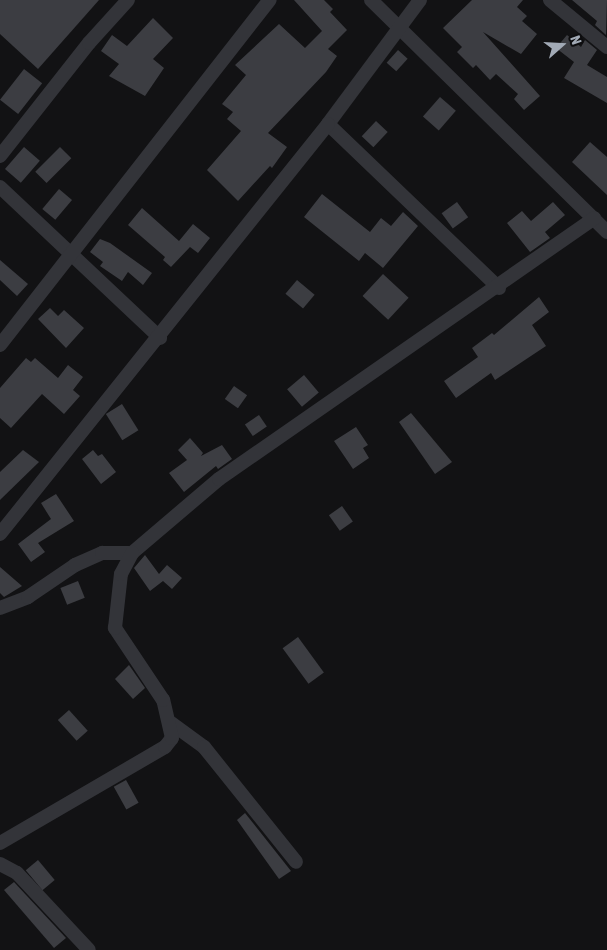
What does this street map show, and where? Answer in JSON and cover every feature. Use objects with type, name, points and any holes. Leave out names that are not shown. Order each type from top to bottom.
[{"type":"street","points":[[0,156],[89,43],[128,0]]},
{"type":"street","points":[[0,345],[72,256],[270,0]]},
{"type":"street","points":[[371,0],[607,232]]},
{"type":"street","points":[[0,534],[160,338],[328,124],[420,0]]},
{"type":"street","points":[[550,0],[607,47]]},
{"type":"street","points":[[328,124],[499,288]]},
{"type":"street","points":[[0,188],[160,338]]},
{"type":"street","points":[[0,843],[166,747],[172,738],[171,723],[163,700],[115,628],[121,574],[132,553],[219,479],[499,288],[594,218]]},
{"type":"street","points":[[0,608],[28,597],[75,566],[102,553],[132,553]]},
{"type":"street","points":[[171,723],[204,747],[296,862]]},
{"type":"street","points":[[0,864],[17,873],[89,950]]},
{"type":"building","points":[[0,0],[99,0],[38,69],[0,34]]},
{"type":"building","points":[[294,0],[324,0],[333,9],[330,12],[347,30],[328,49],[337,56],[326,72],[268,133],[287,147],[272,168],[270,166],[238,201],[207,170],[241,131],[227,119],[233,112],[222,104],[246,75],[235,65],[279,24],[305,48],[322,31]]},
{"type":"building","points":[[472,0],[523,0],[517,7],[527,16],[522,21],[537,34],[521,54],[483,32],[540,96],[524,110],[514,99],[518,94],[496,74],[490,80],[476,65],[473,68],[457,52],[462,47],[443,28]]},
{"type":"building","points":[[572,0],[607,0],[606,35],[595,25],[597,21]]},
{"type":"building","points":[[153,18],[173,38],[153,59],[164,68],[145,96],[109,76],[119,64],[101,51],[112,35],[127,46]]},
{"type":"building","points":[[567,35],[581,47],[585,40],[597,50],[587,65],[607,77],[607,103],[564,78],[574,62],[556,48]]},
{"type":"building","points":[[398,50],[408,59],[396,71],[387,63]]},
{"type":"building","points":[[24,69],[42,83],[18,114],[0,100]]},
{"type":"building","points":[[440,97],[456,111],[439,130],[423,117]]},
{"type":"building","points":[[376,121],[388,132],[373,147],[362,136]]},
{"type":"building","points":[[590,142],[607,157],[607,195],[572,162]]},
{"type":"building","points":[[24,147],[40,161],[21,183],[5,169]]},
{"type":"building","points":[[60,147],[71,158],[47,183],[35,172]]},
{"type":"building","points":[[59,189],[72,200],[55,220],[42,209]]},
{"type":"building","points":[[322,194],[370,232],[381,218],[391,226],[403,212],[418,226],[383,268],[365,253],[359,261],[304,217]]},
{"type":"building","points":[[457,202],[468,217],[453,229],[442,213]]},
{"type":"building","points":[[553,202],[565,215],[545,232],[550,238],[530,252],[507,223],[522,211],[531,221]]},
{"type":"building","points":[[142,208],[179,241],[193,224],[210,238],[198,253],[190,247],[171,267],[163,260],[165,257],[128,225]]},
{"type":"building","points":[[100,239],[110,243],[152,273],[143,285],[128,272],[122,281],[100,266],[103,262],[90,252]]},
{"type":"building","points":[[0,260],[28,284],[17,296],[0,280]]},
{"type":"building","points":[[383,274],[409,298],[388,320],[363,296]]},
{"type":"building","points":[[297,280],[315,295],[303,309],[285,294]]},
{"type":"building","points":[[539,297],[549,312],[532,325],[546,346],[495,380],[491,373],[456,398],[444,381],[478,357],[472,348],[492,333],[494,335]]},
{"type":"building","points":[[50,308],[58,316],[64,310],[84,328],[66,348],[38,319]]},
{"type":"building","points":[[26,358],[31,362],[35,358],[58,378],[68,365],[83,377],[73,390],[80,396],[64,414],[42,394],[11,428],[0,418],[0,388]]},
{"type":"building","points":[[304,375],[319,393],[302,407],[287,389]]},
{"type":"building","points":[[234,386],[247,395],[238,408],[225,399]]},
{"type":"building","points":[[122,404],[138,430],[122,440],[106,414]]},
{"type":"building","points":[[411,413],[452,462],[435,474],[399,422]]},
{"type":"building","points":[[259,415],[267,427],[253,436],[245,425]]},
{"type":"building","points":[[356,427],[368,445],[363,448],[369,458],[353,469],[334,441]]},
{"type":"building","points":[[190,438],[203,453],[201,456],[222,445],[232,459],[218,469],[216,466],[184,492],[169,473],[187,460],[178,450]]},
{"type":"building","points":[[23,450],[39,462],[0,500],[0,472]]},
{"type":"building","points":[[93,450],[98,456],[102,454],[116,472],[101,484],[82,459]]},
{"type":"building","points":[[56,494],[74,521],[38,543],[45,552],[31,562],[18,544],[51,519],[41,503]]},
{"type":"building","points":[[342,506],[353,522],[340,531],[329,515]]},
{"type":"building","points":[[145,555],[159,574],[167,565],[182,578],[172,589],[163,581],[150,591],[134,568]]},
{"type":"building","points":[[0,567],[22,586],[4,597],[0,593]]},
{"type":"building","points":[[78,581],[85,598],[67,605],[60,588]]},
{"type":"building","points":[[298,637],[324,673],[308,684],[283,648]]},
{"type":"building","points":[[129,665],[145,688],[133,699],[115,679]]},
{"type":"building","points":[[69,710],[88,731],[77,741],[58,720]]},
{"type":"building","points":[[126,780],[139,803],[126,810],[114,787]]},
{"type":"building","points":[[245,813],[291,871],[279,879],[237,820]]},
{"type":"building","points":[[38,860],[55,880],[42,890],[26,870]]},
{"type":"building","points":[[14,882],[66,938],[54,948],[4,890]]}]
